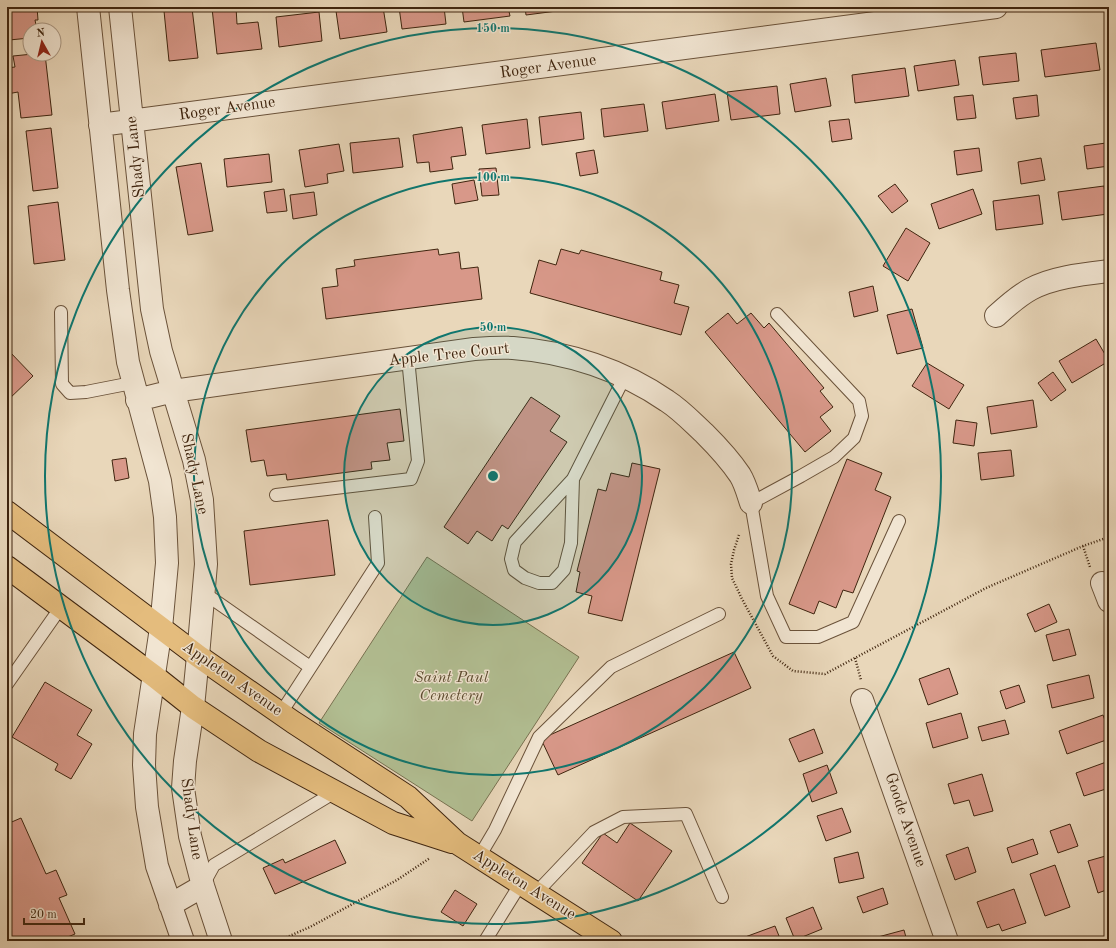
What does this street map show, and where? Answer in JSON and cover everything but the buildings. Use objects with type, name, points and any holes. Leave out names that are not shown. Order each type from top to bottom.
[{"type":"main road","name":"Appleton Avenue","points":[[7,512],[198,656],[408,797],[457,843],[611,941]]},
{"type":"main road","name":"Appleton Avenue","points":[[7,566],[193,707],[260,751],[393,823],[457,843]]},
{"type":"street","name":"Shady Lane","points":[[88,7],[118,290],[128,362],[160,481],[166,517],[167,563],[161,628],[145,734],[144,765],[147,807],[157,866],[183,941]]},
{"type":"street","name":"Shady Lane","points":[[120,7],[152,309],[161,351],[194,460],[202,500],[206,564],[193,707],[185,762],[184,788],[190,836],[203,886],[221,941]]},
{"type":"street","name":"Roger Avenue","points":[[100,125],[133,122],[996,7]]},
{"type":"street","points":[[996,316],[1014,300],[1032,289],[1052,281],[1109,271]]},
{"type":"street","name":"Apple Tree Court","points":[[135,391],[173,391],[474,349],[512,347],[542,351],[571,357],[625,376],[668,401],[716,445],[741,476],[751,503]]},
{"type":"street","name":"Goode Avenue","points":[[862,700],[947,941]]},
{"type":"street","points":[[170,905],[203,886]]},
{"type":"lane","points":[[61,312],[62,384],[70,393],[135,391]]},
{"type":"lane","points":[[777,314],[859,400],[862,416],[854,438],[834,457],[751,503],[767,596],[786,637],[818,637],[853,622],[899,521]]},
{"type":"lane","points":[[276,496],[411,479],[418,461],[408,358]]},
{"type":"lane","points":[[573,479],[571,543],[564,570],[552,583],[539,583],[525,578],[514,570],[511,559],[515,542],[573,479],[625,376]]},
{"type":"lane","points":[[281,713],[378,563],[375,518]]},
{"type":"lane","points":[[204,594],[310,667]]},
{"type":"lane","points":[[7,684],[61,607]]},
{"type":"lane","points":[[479,857],[495,830],[539,736],[611,667],[719,614]]},
{"type":"lane","points":[[203,886],[214,865],[335,792]]},
{"type":"lane","points":[[485,941],[529,888],[594,832],[623,817],[686,814],[722,897]]},
{"type":"path","points":[[278,941],[310,927],[397,880],[427,860],[457,843]]},
{"type":"green space","name":"Saint Paul Cemetery","points":[[427,557],[579,657],[472,821],[319,723]]}]
